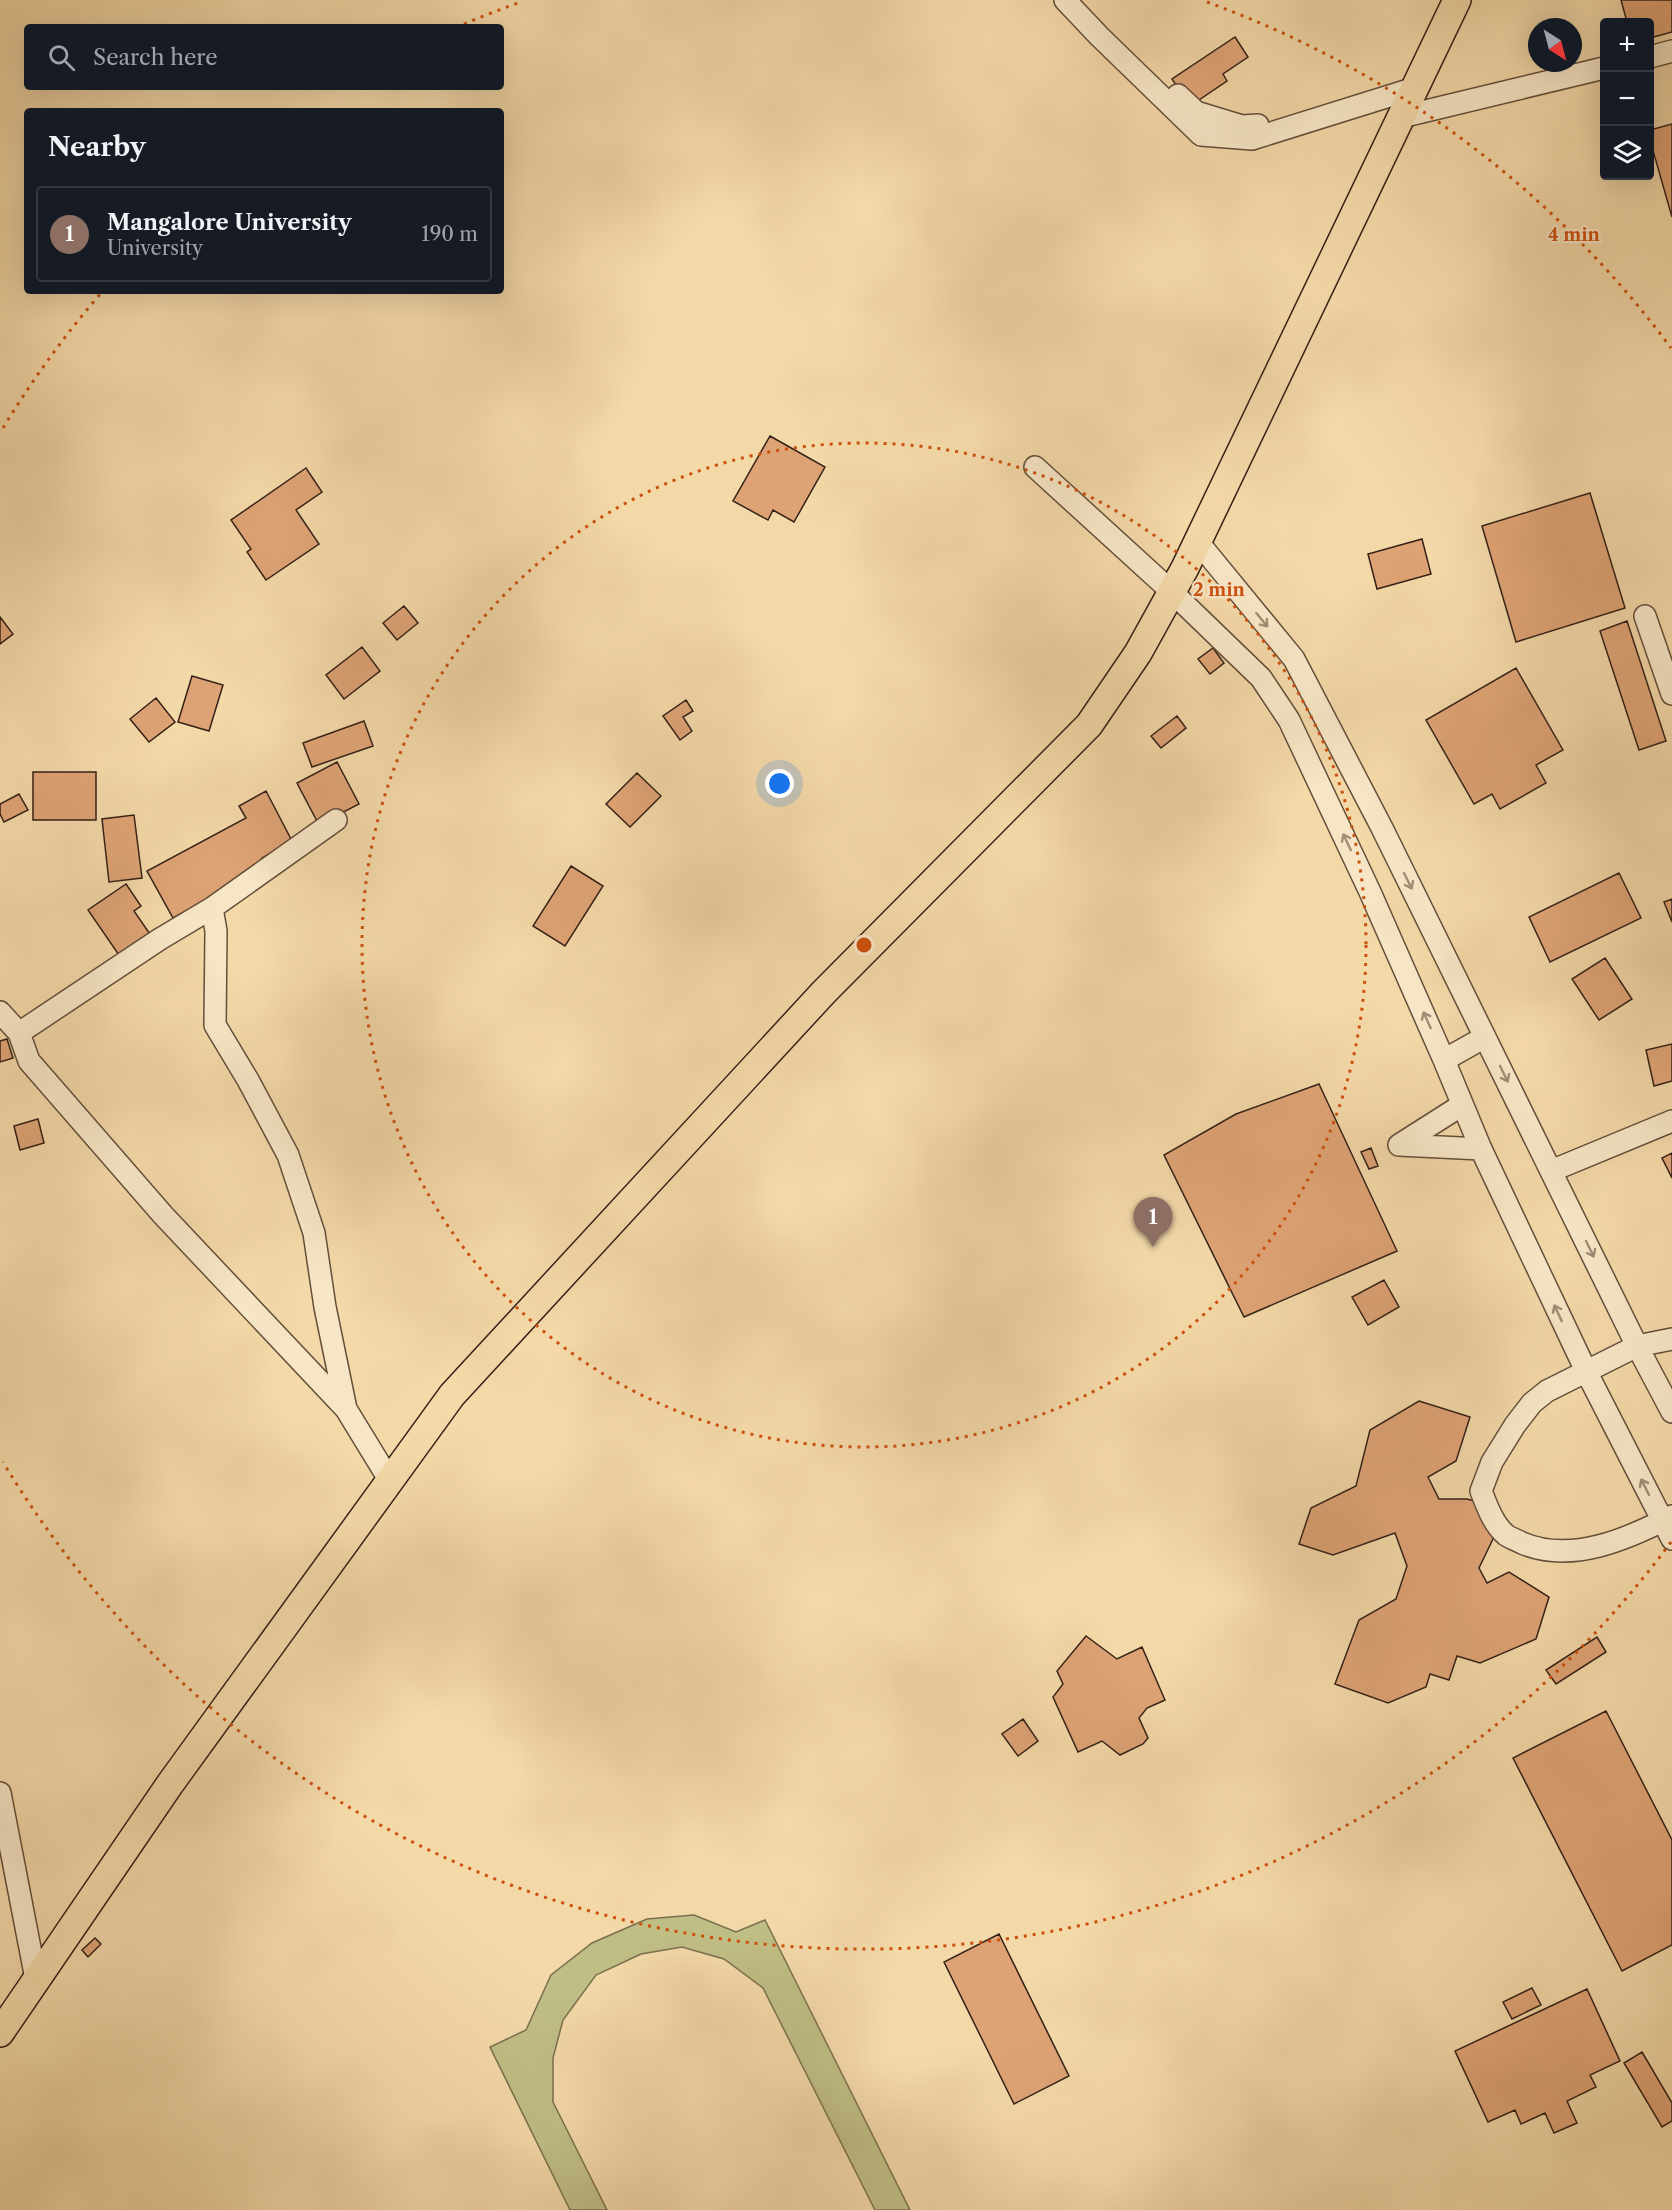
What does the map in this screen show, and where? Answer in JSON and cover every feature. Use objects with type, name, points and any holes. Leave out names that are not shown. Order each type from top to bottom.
[{"type":"main road","points":[[0,2033],[170,1784],[452,1395],[816,1001],[1089,725],[1138,653],[1198,542],[1457,0]]},
{"type":"street","points":[[1065,0],[1098,36],[1201,135],[1252,139],[1416,86]]},
{"type":"street","points":[[1082,0],[1196,112],[1242,126],[1277,125],[1416,86]]},
{"type":"street","points":[[1654,56],[1672,51]]},
{"type":"street","points":[[1401,117],[1600,69]]},
{"type":"street","points":[[1035,467],[1172,592],[1261,678],[1289,720],[1370,892],[1481,1149],[1587,1373],[1669,1525],[1614,1542],[1564,1552],[1531,1546],[1506,1535],[1490,1512],[1481,1491],[1492,1462],[1532,1403],[1547,1391],[1587,1373],[1637,1346],[1672,1339]]},
{"type":"street","points":[[1198,542],[1294,659],[1382,828],[1637,1346],[1672,1412]]},
{"type":"street","points":[[1646,616],[1672,694]]},
{"type":"street","points":[[19,1033],[160,939],[213,908],[336,820]]},
{"type":"street","points":[[213,908],[216,931],[215,1025],[249,1080],[288,1155],[314,1233],[325,1307],[346,1410]]},
{"type":"street","points":[[0,1013],[19,1033],[29,1061],[163,1215],[346,1410],[390,1481]]},
{"type":"street","points":[[1444,1060],[1485,1037]]},
{"type":"street","points":[[1462,1105],[1399,1145],[1481,1149]]},
{"type":"street","points":[[1551,1171],[1672,1121]]},
{"type":"street","points":[[0,1793],[36,1979]]},
{"type":"shaded area","points":[[694,1915],[736,1932],[765,1920],[910,2210],[875,2210],[763,1988],[724,1959],[682,1947],[641,1954],[596,1975],[563,2020],[553,2058],[553,2102],[607,2210],[570,2210],[490,2047],[526,2030],[551,1975],[592,1943],[647,1919]]},
{"type":"building","points":[[1621,0],[1672,0],[1672,32],[1654,37],[1654,18],[1626,18]]},
{"type":"building","points":[[1235,37],[1248,57],[1223,74],[1227,81],[1190,106],[1172,79]]},
{"type":"building","points":[[1672,124],[1672,217],[1654,154],[1654,129]]},
{"type":"building","points":[[770,436],[825,467],[794,522],[773,510],[768,520],[733,501]]},
{"type":"building","points":[[306,468],[322,492],[296,510],[319,544],[266,580],[247,552],[251,549],[231,520]]},
{"type":"building","points":[[1590,493],[1625,608],[1516,642],[1482,526]]},
{"type":"building","points":[[1422,539],[1431,574],[1377,589],[1368,554]]},
{"type":"building","points":[[404,606],[418,623],[397,640],[383,623]]},
{"type":"building","points":[[0,617],[13,634],[0,644]]},
{"type":"building","points":[[1627,621],[1666,741],[1639,750],[1600,631]]},
{"type":"building","points":[[362,647],[380,671],[344,699],[326,675]]},
{"type":"building","points":[[1213,648],[1224,663],[1210,674],[1198,659]]},
{"type":"building","points":[[1516,668],[1563,750],[1536,765],[1546,783],[1500,809],[1492,794],[1474,804],[1426,720]]},
{"type":"building","points":[[192,676],[223,685],[209,731],[178,722]]},
{"type":"building","points":[[156,698],[175,722],[149,742],[130,719]]},
{"type":"building","points":[[686,700],[693,711],[683,717],[692,731],[680,740],[663,716]]},
{"type":"building","points":[[1177,716],[1186,728],[1161,748],[1151,736]]},
{"type":"building","points":[[364,721],[373,746],[312,767],[303,743]]},
{"type":"building","points":[[337,762],[359,804],[319,825],[297,783]]},
{"type":"building","points":[[33,772],[96,772],[96,820],[33,820]]},
{"type":"building","points":[[637,773],[661,796],[630,827],[606,804]]},
{"type":"building","points":[[266,791],[292,841],[262,858],[267,867],[173,918],[147,871],[246,818],[239,806]]},
{"type":"building","points":[[19,794],[28,810],[4,822],[0,814],[0,804]]},
{"type":"building","points":[[134,815],[142,878],[109,882],[102,819]]},
{"type":"building","points":[[571,866],[603,886],[565,946],[533,926]]},
{"type":"building","points":[[1619,873],[1641,918],[1550,962],[1529,917]]},
{"type":"building","points":[[126,884],[141,906],[134,911],[152,937],[121,958],[88,910]]},
{"type":"building","points":[[1672,899],[1672,922],[1664,902]]},
{"type":"building","points":[[1605,958],[1632,999],[1599,1020],[1572,979]]},
{"type":"building","points":[[7,1039],[13,1058],[0,1062],[0,1041]]},
{"type":"building","points":[[1672,1044],[1672,1081],[1654,1086],[1646,1050]]},
{"type":"building","points":[[1319,1084],[1397,1251],[1244,1317],[1164,1155],[1236,1114]]},
{"type":"building","points":[[38,1119],[44,1143],[20,1150],[14,1126]]},
{"type":"building","points":[[1371,1148],[1378,1166],[1369,1169],[1361,1152]]},
{"type":"building","points":[[1672,1153],[1672,1178],[1662,1158]]},
{"type":"building","points":[[1384,1280],[1399,1307],[1368,1325],[1352,1297]]},
{"type":"building","points":[[1419,1401],[1470,1417],[1456,1461],[1428,1477],[1439,1499],[1467,1499],[1486,1504],[1493,1539],[1479,1568],[1487,1583],[1509,1572],[1549,1597],[1536,1639],[1480,1663],[1457,1656],[1449,1680],[1430,1674],[1426,1687],[1388,1703],[1335,1684],[1359,1620],[1396,1599],[1407,1566],[1395,1533],[1333,1555],[1299,1544],[1311,1508],[1356,1486],[1370,1430]]},
{"type":"building","points":[[1086,1636],[1117,1659],[1142,1647],[1165,1700],[1147,1708],[1139,1718],[1148,1738],[1143,1744],[1120,1755],[1102,1741],[1078,1752],[1053,1697],[1063,1684],[1057,1671]]},
{"type":"building","points":[[1597,1637],[1606,1652],[1556,1684],[1546,1670]]},
{"type":"building","points":[[1606,1711],[1672,1840],[1672,1945],[1622,1971],[1513,1758]]},
{"type":"building","points":[[1023,1719],[1038,1741],[1018,1756],[1002,1734]]},
{"type":"building","points":[[999,1934],[1069,2076],[1014,2104],[944,1962]]},
{"type":"building","points":[[95,1938],[101,1944],[88,1957],[82,1950]]},
{"type":"building","points":[[1532,1988],[1541,2005],[1512,2019],[1503,2002]]},
{"type":"building","points":[[1587,1989],[1620,2061],[1590,2075],[1596,2087],[1567,2101],[1577,2123],[1554,2133],[1545,2113],[1521,2124],[1515,2110],[1488,2122],[1455,2051]]},
{"type":"building","points":[[1642,2052],[1672,2103],[1672,2121],[1662,2127],[1624,2063]]},
{"type":"place","name":"Mangalore University","points":[[1153,1247]]}]
